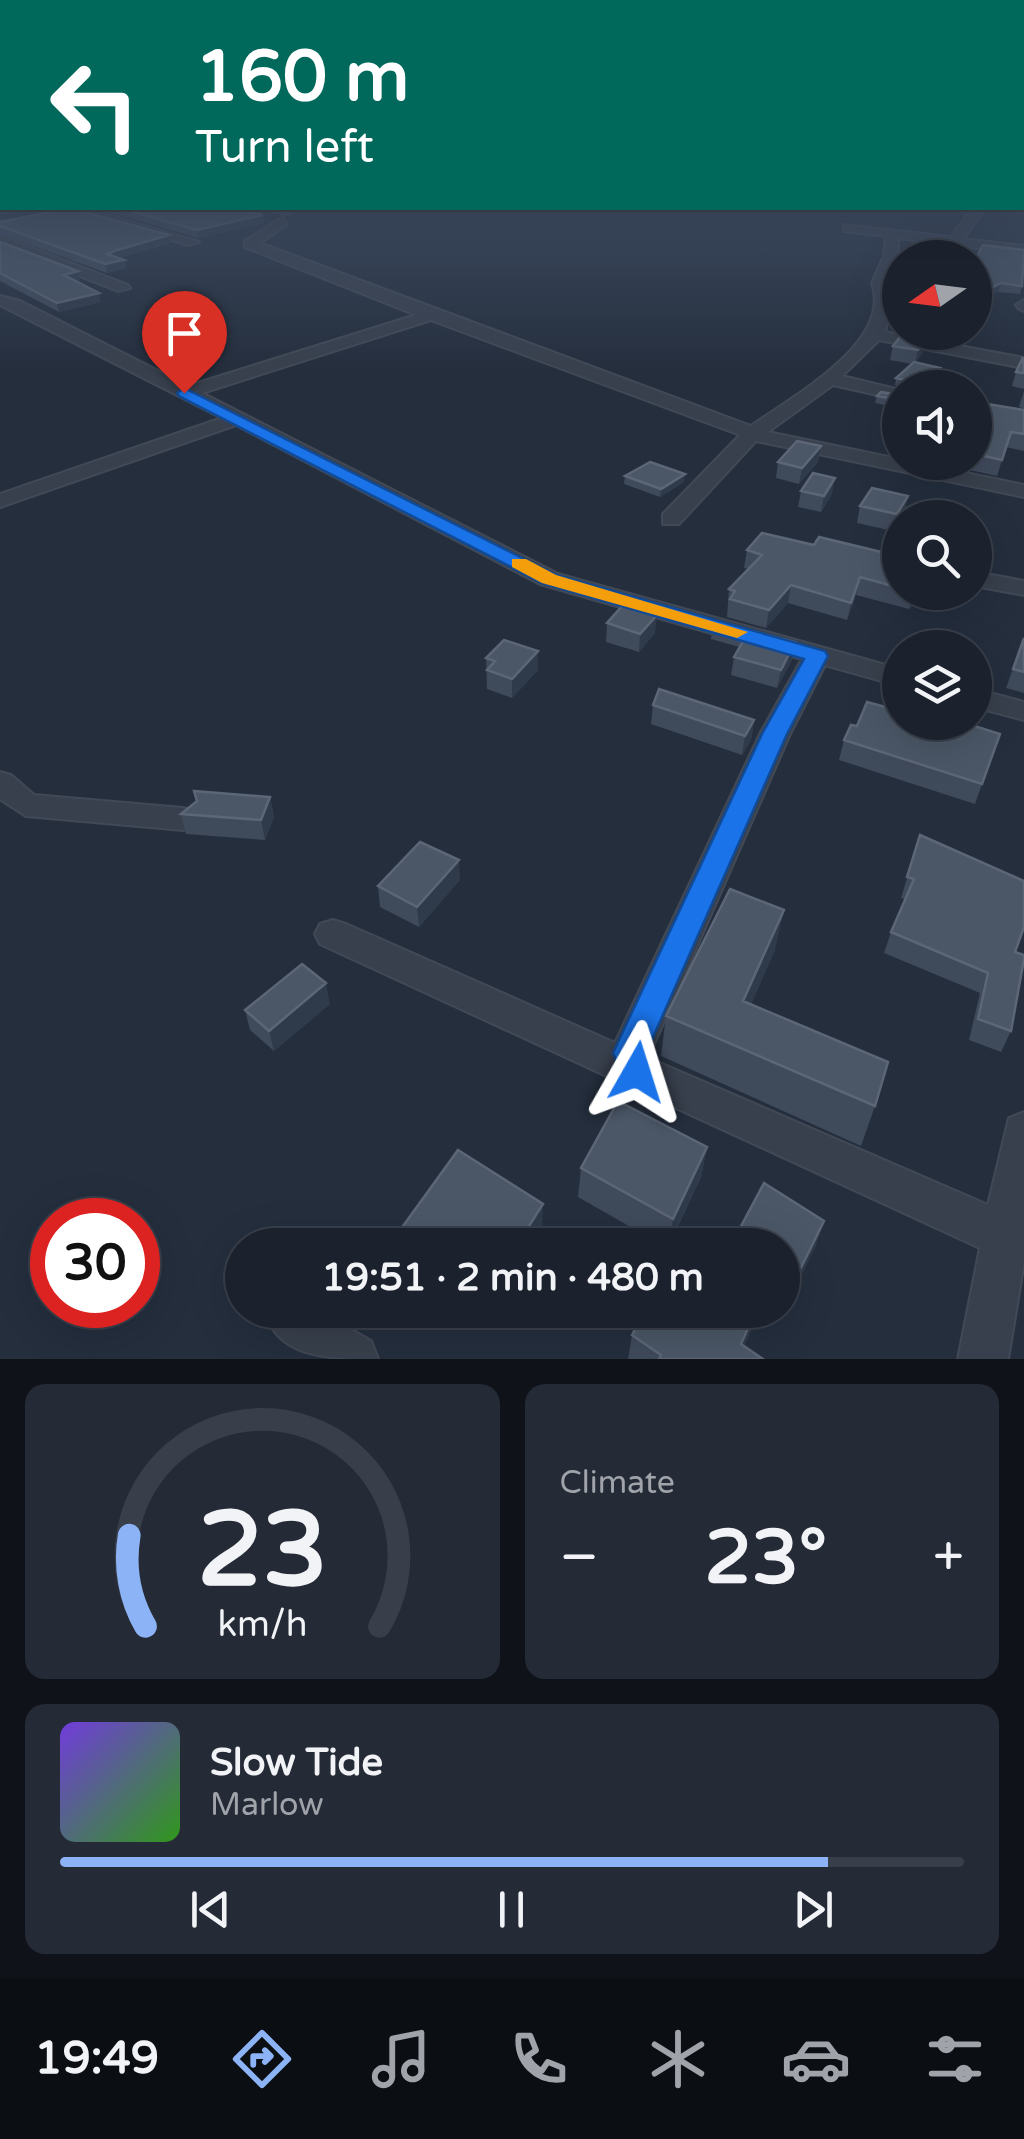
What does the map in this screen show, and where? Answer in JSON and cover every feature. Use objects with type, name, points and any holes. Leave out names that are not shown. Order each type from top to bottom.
[{"type":"street","points":[[11,244],[123,288]]},
{"type":"street","points":[[251,244],[752,434],[1024,492]]},
{"type":"street","points":[[671,519],[752,434],[830,379],[876,335],[885,299],[879,283],[891,256],[892,244]]},
{"type":"street","points":[[992,246],[1024,250]]},
{"type":"street","points":[[0,300],[15,304],[549,579],[882,673]]},
{"type":"street","points":[[184,393],[431,315]]},
{"type":"street","points":[[876,335],[1024,362]]},
{"type":"street","points":[[830,379],[882,391]]},
{"type":"street","points":[[0,502],[239,418]]},
{"type":"street","points":[[992,581],[1024,588]]},
{"type":"street","points":[[637,1072],[630,1053],[774,734],[817,656]]},
{"type":"street","points":[[992,703],[1024,711]]},
{"type":"street","points":[[0,782],[26,805],[183,818]]},
{"type":"street","points":[[332,934],[1004,1235]]},
{"type":"street","points":[[982,1359],[1024,1132]]},
{"type":"street","points":[[301,1328],[354,1359]]},
{"type":"building","points":[[0,244],[7,244],[78,271],[64,275],[99,293],[57,303],[0,273]]},
{"type":"building","points":[[51,244],[137,244],[107,254],[124,260],[105,264]]},
{"type":"building","points":[[992,246],[1024,250],[1022,286],[1001,283],[992,288]]},
{"type":"building","points":[[1023,357],[1024,373],[1016,372]]},
{"type":"building","points":[[914,362],[940,368],[938,370],[905,370]]},
{"type":"building","points":[[992,405],[1024,410],[1024,434],[1011,432],[1002,460],[992,458]]},
{"type":"building","points":[[797,441],[821,446],[802,468],[778,462]]},
{"type":"building","points":[[650,462],[685,474],[661,489],[625,476]]},
{"type":"building","points":[[813,473],[835,478],[824,496],[801,491]]},
{"type":"building","points":[[872,488],[908,496],[906,500],[882,500],[882,511],[860,506]]},
{"type":"building","points":[[762,533],[814,545],[819,537],[882,552],[882,583],[860,577],[851,603],[791,585],[769,610],[730,599],[735,591],[729,589],[762,555],[747,550]]},
{"type":"building","points":[[624,604],[657,615],[640,634],[607,623]]},
{"type":"building","points":[[713,621],[795,642],[781,670],[734,657],[749,631]]},
{"type":"building","points":[[1024,638],[1024,672],[1013,669]]},
{"type":"building","points":[[504,640],[538,651],[512,679],[487,670],[495,661],[486,658]]},
{"type":"building","points":[[659,689],[754,720],[745,736],[653,705]]},
{"type":"building","points":[[867,702],[882,706],[882,740],[992,740],[992,731],[1000,734],[982,784],[844,740],[851,725],[857,726]]},
{"type":"building","points":[[194,791],[270,797],[261,820],[181,814],[197,801]]},
{"type":"building","points":[[920,835],[1024,881],[1024,927],[1015,952],[1024,955],[1024,959],[1011,1031],[978,1019],[988,973],[891,932],[914,879],[907,877]]},
{"type":"building","points":[[420,842],[459,860],[417,907],[378,886]]},
{"type":"building","points":[[730,889],[784,910],[743,1001],[888,1062],[875,1106],[666,1016]]},
{"type":"building","points":[[302,964],[326,983],[269,1031],[245,1010]]},
{"type":"building","points":[[618,1101],[707,1147],[673,1219],[581,1168]]},
{"type":"building","points":[[458,1150],[543,1204],[528,1228],[402,1228]]},
{"type":"building","points":[[764,1183],[824,1221],[800,1270],[800,1228],[740,1228]]},
{"type":"building","points":[[636,1328],[748,1328],[741,1344],[763,1359],[659,1359],[661,1355],[632,1335]]},
{"type":"slow traffic","points":[[519,563],[549,579],[737,632]]},
{"type":"route","points":[[184,393],[549,579],[817,656],[774,734],[630,1053],[637,1072]]}]
